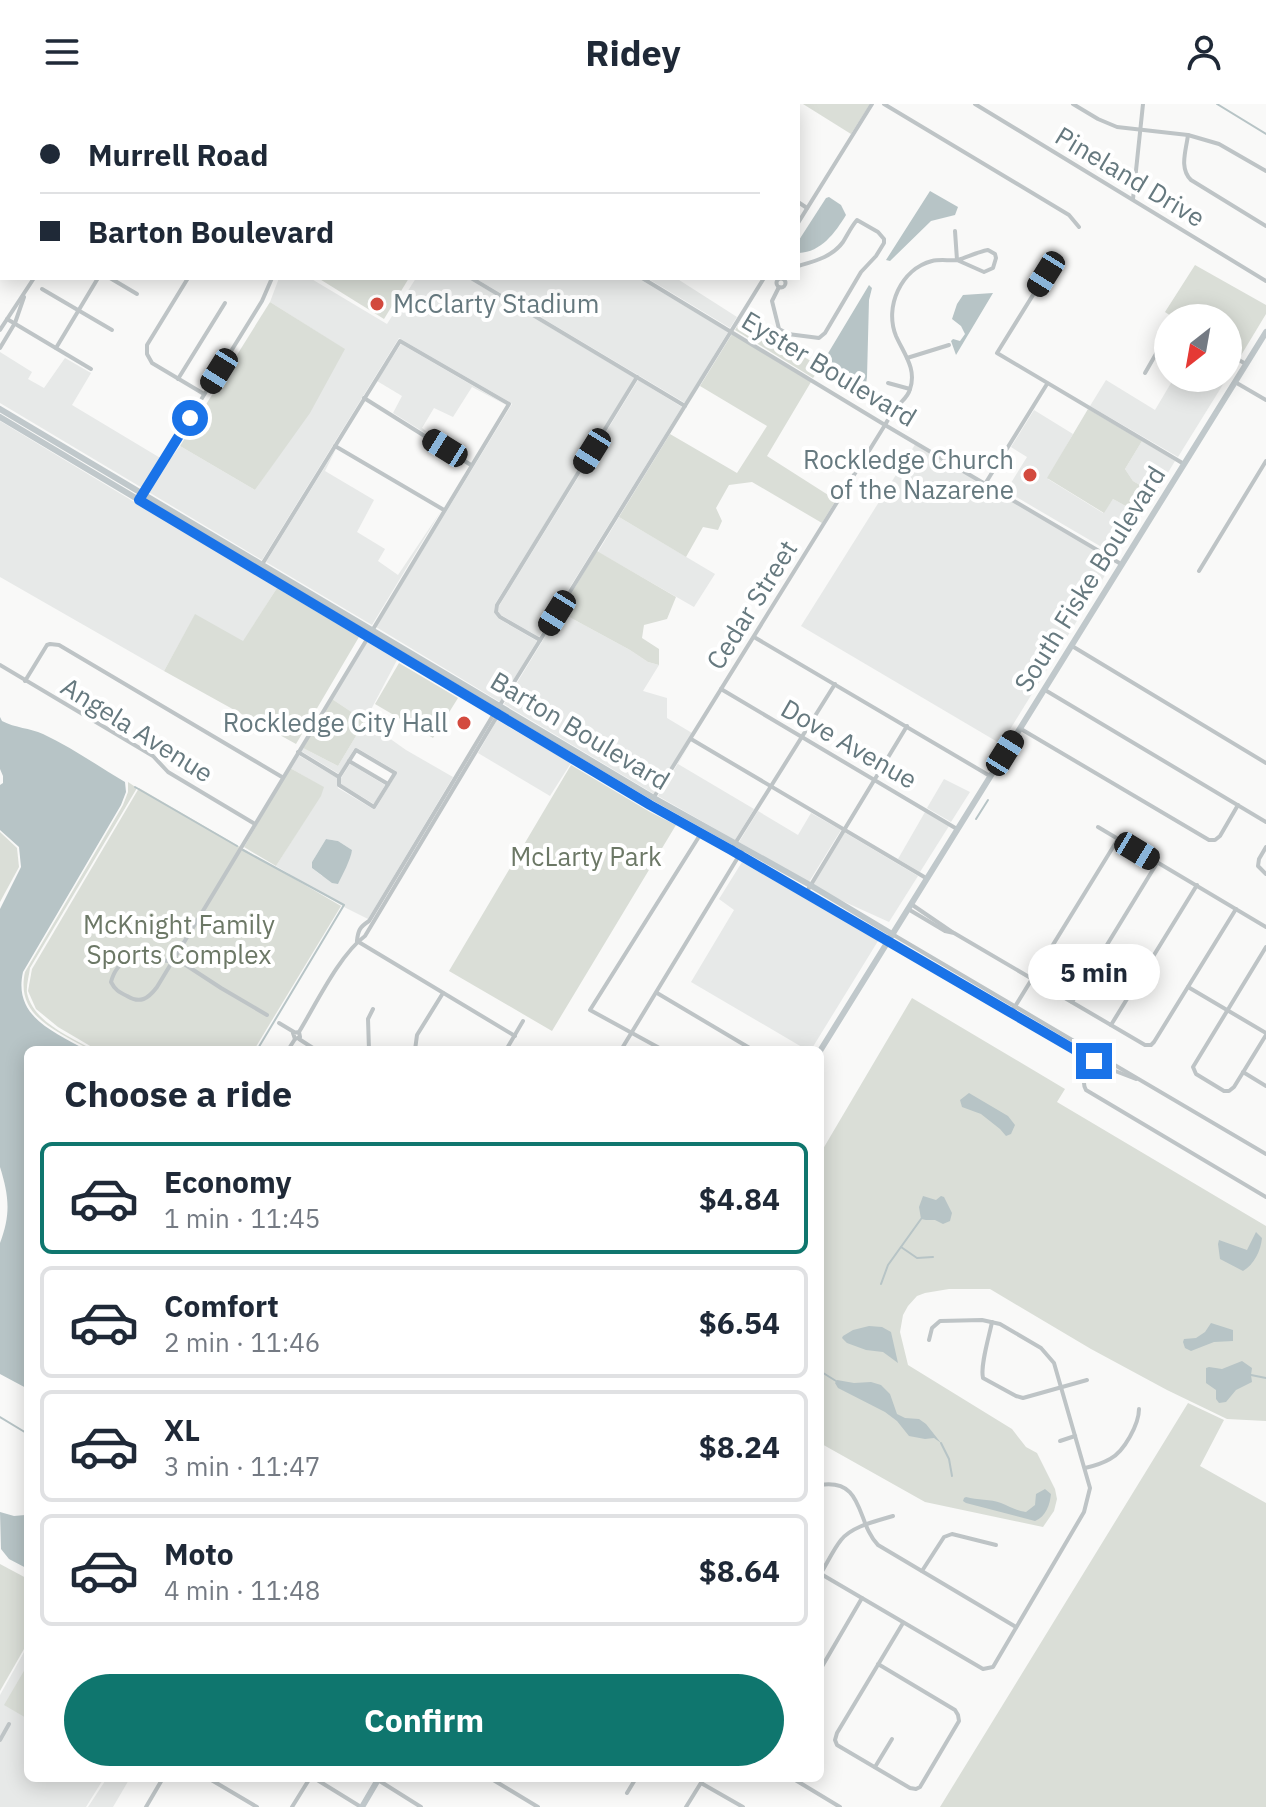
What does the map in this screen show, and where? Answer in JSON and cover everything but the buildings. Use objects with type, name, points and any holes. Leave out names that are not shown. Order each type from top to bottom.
[{"type":"main road","name":"South Fiske Boulevard","points":[[1242,371],[1266,332]]},
{"type":"main road","name":"South Fiske Boulevard","points":[[823,1046],[1229,392]]},
{"type":"main road","name":"Barton Boulevard","points":[[0,409],[14,422]]},
{"type":"main road","name":"Barton Boulevard","points":[[0,417],[14,422],[212,535],[306,600],[436,672]]},
{"type":"main road","name":"Barton Boulevard","points":[[141,497],[187,528],[372,630],[498,711],[733,847],[830,908],[890,938]]},
{"type":"main road","points":[[187,528],[206,536],[212,535]]},
{"type":"main road","points":[[284,586],[300,588]]},
{"type":"main road","points":[[306,600],[332,607]]},
{"type":"main road","name":"Barton Boulevard","points":[[652,801],[701,832],[733,847]]},
{"type":"main road","name":"Barton Boulevard","points":[[741,852],[810,885],[890,938]]},
{"type":"main road","points":[[830,908],[844,906]]},
{"type":"main road","points":[[361,1807],[376,1782]]},
{"type":"street","points":[[800,220],[872,104]]},
{"type":"street","points":[[884,104],[1069,215],[1079,227]]},
{"type":"street","name":"Pineland Drive","points":[[975,104],[1266,281]]},
{"type":"street","points":[[1073,104],[1117,127],[1188,135],[1219,144],[1266,171]]},
{"type":"street","points":[[1133,199],[1143,104]]},
{"type":"street","points":[[1188,135],[1185,174],[1266,226]]},
{"type":"street","points":[[800,203],[807,208]]},
{"type":"street","points":[[779,280],[772,301],[779,329],[788,334],[822,336],[861,272],[876,256],[884,239],[857,220],[831,254],[800,265]]},
{"type":"street","points":[[955,231],[957,260]]},
{"type":"street","points":[[888,383],[910,389],[912,378],[911,366],[892,322],[892,305],[904,280],[915,269],[932,261],[957,260],[988,250],[996,258],[993,268],[984,272],[957,260]]},
{"type":"street","points":[[1046,274],[997,353],[1184,464]]},
{"type":"street","points":[[0,330],[33,280]]},
{"type":"street","points":[[56,348],[97,280]]},
{"type":"street","points":[[113,280],[137,294]]},
{"type":"street","points":[[187,280],[147,345],[147,354],[152,363],[204,394]]},
{"type":"street","points":[[141,497],[262,301],[271,280]]},
{"type":"street","points":[[474,280],[685,406]]},
{"type":"street","name":"Eyster Boulevard","points":[[645,280],[1122,564]]},
{"type":"street","points":[[290,1046],[763,280]]},
{"type":"street","points":[[42,289],[112,330]]},
{"type":"street","points":[[0,348],[15,323],[24,295]]},
{"type":"street","points":[[178,379],[225,303]]},
{"type":"street","points":[[7,319],[91,369]]},
{"type":"street","points":[[260,568],[400,341],[509,404],[282,777],[255,824],[174,959],[157,987],[143,1001],[133,1000],[115,989],[111,982],[120,966],[130,958],[174,959],[267,1015]]},
{"type":"street","points":[[907,358],[949,345]]},
{"type":"street","points":[[1145,373],[1154,357]]},
{"type":"street","points":[[1242,362],[1246,364]]},
{"type":"street","points":[[540,640],[500,617],[496,612],[497,605],[637,377]]},
{"type":"street","points":[[985,484],[1048,384]]},
{"type":"street","points":[[1242,386],[1266,400]]},
{"type":"street","name":"Cedar Street","points":[[652,801],[910,389]]},
{"type":"street","points":[[364,398],[471,465]]},
{"type":"street","points":[[335,446],[444,510]]},
{"type":"street","points":[[1199,571],[1266,461]]},
{"type":"street","points":[[754,637],[991,777]]},
{"type":"street","points":[[25,681],[45,648],[50,644],[59,645],[282,777]]},
{"type":"street","points":[[1072,646],[1266,763]]},
{"type":"street","name":"Angela Avenue","points":[[0,665],[153,756],[168,772],[255,824]]},
{"type":"street","points":[[733,847],[835,684]]},
{"type":"street","name":"Dove Avenue","points":[[721,689],[958,829]]},
{"type":"street","points":[[1045,690],[1266,822]]},
{"type":"street","points":[[806,893],[907,726]]},
{"type":"street","points":[[1021,729],[1209,840],[1220,836],[1238,805]]},
{"type":"street","points":[[691,739],[927,879]]},
{"type":"street","points":[[356,750],[395,773],[374,807],[339,785],[339,777],[349,761],[356,750]]},
{"type":"street","points":[[298,752],[339,777]]},
{"type":"street","points":[[349,761],[388,784]]},
{"type":"street","points":[[1098,827],[1266,927]]},
{"type":"street","points":[[656,1046],[590,1010],[701,832]]},
{"type":"street","points":[[1011,1013],[1118,839]]},
{"type":"street","points":[[1266,847],[1258,866],[1266,874]]},
{"type":"street","points":[[623,1046],[741,852]]},
{"type":"street","points":[[1072,1002],[1157,863]]},
{"type":"street","points":[[1111,1025],[1197,885]]},
{"type":"street","points":[[909,906],[1145,1045],[1154,1042],[1236,909]]},
{"type":"street","name":"Barton Boulevard","points":[[890,938],[927,955],[1266,1154]]},
{"type":"street","name":"Barton Boulevard","points":[[890,938],[923,962],[1094,1061],[1142,1081]]},
{"type":"street","points":[[357,941],[515,1036]]},
{"type":"street","points":[[1188,987],[1227,1010],[1266,1034],[1229,1091],[1196,1074],[1193,1067],[1227,1010],[1266,947]]},
{"type":"street","points":[[923,962],[927,955]]},
{"type":"street","points":[[415,1046],[417,1035],[443,993]]},
{"type":"street","points":[[657,993],[746,1046]]},
{"type":"street","points":[[369,1046],[368,1019],[373,1009]]},
{"type":"street","points":[[509,1046],[523,1021]]},
{"type":"street","points":[[279,1023],[311,1046]]},
{"type":"street","points":[[1098,1054],[1083,1079],[1086,1090],[1266,1197]]},
{"type":"street","points":[[1243,1072],[1266,1086]]},
{"type":"street","points":[[824,1576],[983,1669],[988,1669],[993,1667],[1088,1503],[1090,1488],[1085,1468],[1054,1363],[1048,1353],[1000,1324],[982,1320],[940,1321],[932,1328],[929,1340]]},
{"type":"street","points":[[992,1322],[982,1364],[983,1378],[1023,1398],[1087,1380]]},
{"type":"street","points":[[1085,1468],[1109,1460],[1120,1451],[1139,1420],[1139,1409]]},
{"type":"street","points":[[1060,1441],[1075,1436]]},
{"type":"street","points":[[824,1485],[837,1485],[852,1493],[872,1539],[878,1545],[1017,1627]]},
{"type":"street","points":[[824,1567],[847,1533],[893,1516]]},
{"type":"street","points":[[922,1571],[947,1535],[996,1545]]},
{"type":"street","points":[[824,1663],[862,1598]]},
{"type":"street","points":[[878,1664],[955,1710],[958,1715],[959,1721],[920,1787],[910,1788],[837,1745],[835,1740],[837,1733],[878,1664],[903,1623]]},
{"type":"street","points":[[0,1740],[9,1724]]},
{"type":"street","points":[[875,1767],[892,1739]]},
{"type":"street","points":[[146,1807],[161,1782]]},
{"type":"street","points":[[215,1782],[257,1807]]},
{"type":"street","points":[[292,1807],[309,1782]]},
{"type":"street","points":[[319,1782],[361,1807]]},
{"type":"street","points":[[383,1782],[421,1807]]},
{"type":"street","points":[[497,1782],[538,1807]]},
{"type":"street","points":[[627,1793],[634,1782]]},
{"type":"street","points":[[686,1807],[701,1782]]},
{"type":"street","points":[[705,1782],[742,1807]]},
{"type":"street","points":[[799,1782],[840,1807]]},
{"type":"shaded area","points":[[930,191],[958,207],[955,215],[931,221],[890,261],[886,260]]},
{"type":"shaded area","points":[[826,198],[841,205],[846,215],[821,245],[800,253],[800,238]]},
{"type":"shaded area","points":[[278,280],[313,280],[387,324],[415,280],[470,280],[635,378],[495,604],[494,613],[499,619],[537,641],[500,702],[376,627],[512,404],[508,401],[399,338],[262,560],[147,491],[166,461],[180,446],[255,490],[309,412],[344,349],[270,302]]},
{"type":"shaded area","points":[[478,280],[641,280],[728,332],[685,403]]},
{"type":"shaded area","points":[[650,280],[679,280],[737,317],[730,328]]},
{"type":"shaded area","points":[[869,285],[872,288],[867,377],[863,385],[824,360]]},
{"type":"shaded area","points":[[993,293],[956,355],[951,341],[960,341],[965,334],[952,319],[957,304],[963,295]]},
{"type":"shaded area","points":[[401,344],[506,405],[472,387],[453,417],[434,408],[422,428],[433,438],[393,413],[402,396],[377,381]]},
{"type":"shaded area","points":[[0,352],[32,372],[28,379],[44,388],[65,358],[91,373],[72,405],[162,459],[144,489],[0,403]]},
{"type":"shaded area","points":[[638,380],[682,407],[539,637],[501,615],[499,606]]},
{"type":"shaded area","points":[[1106,380],[1155,410],[1166,392],[1218,392],[1178,457],[1090,406]]},
{"type":"shaded area","points":[[1034,410],[1073,434],[1048,479],[1103,513],[1113,499],[1142,515],[1117,556],[1006,491],[1027,457],[1011,447]]},
{"type":"shaded area","points":[[0,421],[277,588],[243,642],[195,615],[164,671],[0,577]]},
{"type":"shaded area","points":[[1142,441],[1175,461],[1155,494],[1133,481],[1125,469]]},
{"type":"shaded area","points":[[916,443],[1115,559],[1001,744],[801,626]]},
{"type":"shaded area","points":[[336,449],[325,471],[374,500],[357,532],[385,549],[378,561],[398,575],[441,511],[372,625],[266,562]]},
{"type":"shaded area","points":[[619,517],[715,574],[694,607],[598,552]]},
{"type":"shaded area","points":[[560,612],[648,662],[659,665],[643,691],[667,698],[667,718],[692,733],[654,794],[504,704]]},
{"type":"shaded area","points":[[367,642],[397,660],[365,721],[332,699]]},
{"type":"shaded area","points":[[0,717],[2,721],[43,734],[74,751],[125,782],[126,792],[23,972],[21,987],[30,1011],[49,1029],[79,1046],[24,1046],[24,1387],[0,1374],[0,1243],[8,1205],[0,1167],[0,909],[21,867],[19,847],[0,830],[0,785],[3,776],[0,769]]},
{"type":"shaded area","points":[[497,720],[571,763],[550,796],[478,753]]},
{"type":"shaded area","points":[[365,721],[406,750],[453,777],[368,919],[276,866],[323,787],[290,768],[298,755],[337,778],[338,788],[373,809],[396,774],[396,771],[357,748],[339,774],[301,751],[303,748],[338,766]],"holes":[[[326,839],[338,841],[352,850],[341,878],[322,876],[312,868],[312,862]]]},
{"type":"shaded area","points":[[691,742],[678,764],[754,809],[735,840],[658,796]]},
{"type":"shaded area","points":[[350,764],[385,785],[374,804],[341,784],[341,778]]},
{"type":"shaded area","points":[[944,779],[970,792],[951,822],[927,808]]},
{"type":"shaded area","points":[[758,811],[798,835],[811,813],[841,830],[809,882],[739,842]]},
{"type":"shaded area","points":[[925,812],[949,826],[920,872],[898,859]]},
{"type":"shaded area","points":[[844,832],[918,876],[889,922],[812,884]]},
{"type":"shaded area","points":[[326,839],[338,841],[352,850],[338,884],[312,868],[312,862]]},
{"type":"shaded area","points":[[742,862],[878,941],[813,1046],[800,1046],[691,982],[734,910],[719,899]]},
{"type":"shaded area","points":[[969,1093],[1008,1116],[1015,1125],[1011,1134],[1006,1136],[981,1114],[962,1107],[960,1100]]},
{"type":"shaded area","points":[[923,1196],[936,1200],[944,1197],[952,1213],[950,1221],[943,1224],[921,1219],[919,1207]]},
{"type":"shaded area","points":[[1256,1232],[1262,1238],[1261,1243],[1256,1257],[1243,1271],[1220,1259],[1219,1240],[1247,1250]]},
{"type":"shaded area","points":[[1211,1323],[1233,1330],[1233,1341],[1214,1342],[1191,1351],[1185,1348],[1184,1339],[1196,1338]]},
{"type":"shaded area","points":[[882,1327],[891,1332],[898,1363],[883,1352],[866,1350],[842,1338],[853,1330]]},
{"type":"shaded area","points":[[1242,1361],[1252,1368],[1252,1382],[1236,1390],[1226,1402],[1219,1403],[1216,1390],[1206,1383],[1206,1368],[1222,1369]]},
{"type":"shaded area","points":[[837,1380],[881,1385],[890,1394],[897,1414],[919,1419],[941,1443],[934,1438],[909,1436],[885,1412],[838,1388]]},
{"type":"shaded area","points":[[1045,1489],[1051,1494],[1048,1506],[1035,1521],[963,1501],[966,1497],[993,1501],[1026,1512],[1035,1505],[1036,1494]]},
{"type":"shaded area","points":[[0,1512],[24,1515],[24,1567],[9,1559],[1,1549]]},
{"type":"shaded area","points":[[24,1652],[24,1782],[102,1782],[86,1807],[0,1807],[0,1695]]},
{"type":"shaded area","points":[[104,1782],[128,1782],[113,1807],[88,1807]]},
{"type":"green space","points":[[803,104],[870,104],[851,134]]},
{"type":"green space","points":[[1195,265],[1266,305],[1266,314],[1242,354],[1242,304],[1170,304]]},
{"type":"green space","name":"McClarty Stadium","points":[[321,280],[408,280],[384,319]]},
{"type":"green space","points":[[270,302],[345,349],[310,413],[255,490],[180,446]]},
{"type":"green space","points":[[741,320],[821,367],[813,378],[735,330]]},
{"type":"green space","points":[[732,334],[811,382],[767,456],[836,500],[822,523],[752,482],[729,485],[716,508],[722,521],[718,530],[703,527],[686,557],[619,517],[670,434],[737,473],[767,426],[700,386]]},
{"type":"green space","points":[[1088,409],[1142,441],[1125,469],[1133,481],[1155,494],[1142,515],[1113,499],[1104,513],[1047,478]]},
{"type":"green space","points":[[597,551],[676,597],[667,619],[644,625],[642,638],[659,649],[659,665],[648,662],[560,612]]},
{"type":"green space","points":[[277,588],[359,637],[296,744],[164,671],[195,614],[243,641]]},
{"type":"green space","points":[[399,663],[458,698],[433,738],[375,704]]},
{"type":"green space","points":[[332,699],[365,721],[338,766],[303,748]]},
{"type":"green space","name":"McLarty Park","points":[[571,765],[676,825],[552,1031],[449,971]]},
{"type":"green space","points":[[290,768],[324,787],[276,866],[244,847]]},
{"type":"green space","points":[[128,782],[137,788],[30,968],[27,984],[27,993],[37,1012],[54,1028],[86,1046],[83,1046],[53,1029],[33,1011],[26,1000],[25,972],[128,792]]},
{"type":"green space","name":"McKnight Family Sports Complex","points":[[139,788],[341,906],[256,1046],[90,1046],[58,1027],[36,1009],[28,991],[32,969]]},
{"type":"green space","points":[[0,832],[17,848],[19,867],[0,902]]},
{"type":"green space","points":[[912,998],[1065,1089],[1057,1102],[1266,1226],[1266,1421],[1227,1419],[1091,1349],[990,1289],[949,1289],[917,1296],[903,1315],[900,1332],[908,1365],[1012,1429],[1026,1447],[1037,1453],[1057,1499],[1054,1511],[1043,1527],[925,1502],[824,1445],[824,1147]]},
{"type":"green space","points":[[1188,1403],[1224,1420],[1200,1466],[1266,1503],[1266,1807],[940,1807]]},
{"type":"green space","points":[[0,1564],[24,1577],[24,1649],[0,1691]]},
{"type":"green space","points":[[24,1671],[24,1717],[4,1705]]},
{"type":"waterway","points":[[1217,104],[1266,134]]},
{"type":"waterway","points":[[135,787],[237,846]]},
{"type":"waterway","points":[[976,819],[988,800]]},
{"type":"waterway","points":[[243,850],[344,905],[259,1046]]},
{"type":"waterway","points":[[881,1284],[888,1265],[921,1219]]},
{"type":"waterway","points":[[901,1247],[917,1258],[933,1257]]},
{"type":"waterway","points":[[824,1374],[836,1381]]},
{"type":"waterway","points":[[1251,1375],[1266,1378]]},
{"type":"waterway","points":[[0,1417],[24,1432]]},
{"type":"waterway","points":[[941,1443],[949,1459],[952,1476]]},
{"type":"place","name":"McClarty Stadium","points":[[377,304]]},
{"type":"place","name":"Rockledge Church of the Nazarene","points":[[1030,475]]},
{"type":"place","name":"Rockledge City Hall","points":[[464,723]]},
{"type":"route","points":[[190,418],[139,500],[650,805],[1094,1061]]}]
